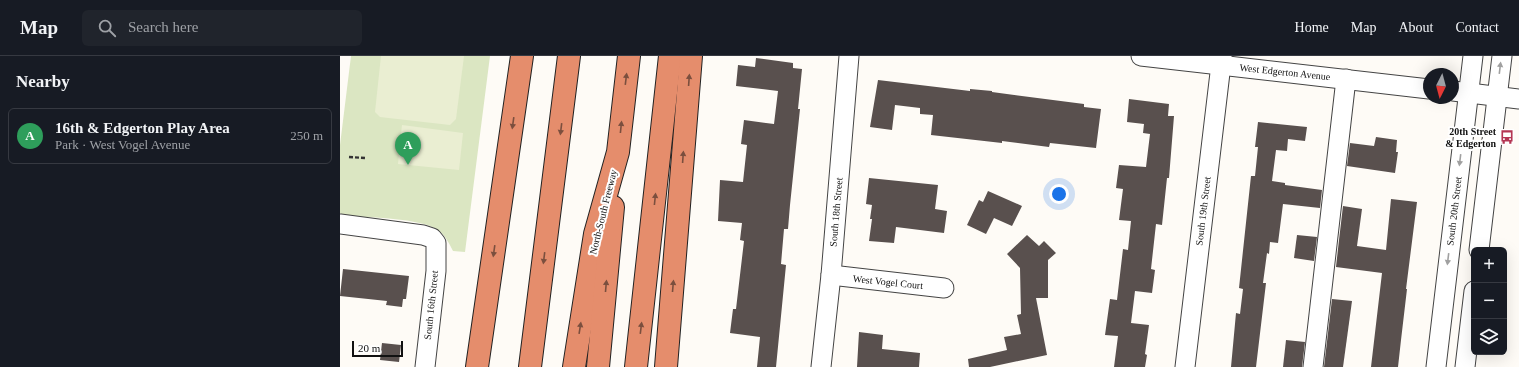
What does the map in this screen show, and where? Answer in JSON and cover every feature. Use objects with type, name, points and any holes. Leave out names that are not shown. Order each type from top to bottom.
[{"type":"highway","points":[[477,367],[522,56]]},
{"type":"highway","points":[[530,367],[566,90],[569,56]]},
{"type":"highway","name":"North-South Freeway","points":[[574,367],[595,234],[618,152],[629,56]]},
{"type":"highway","points":[[636,367],[670,56]]},
{"type":"highway","points":[[666,367],[691,56]]},
{"type":"highway","points":[[598,367],[618,152]]},
{"type":"street","name":"South 18th Street","points":[[821,367],[831,275],[849,56]]},
{"type":"street","name":"West Edgerton Avenue","points":[[1141,56],[1222,61],[1423,88]]},
{"type":"street","name":"South 20th Street","points":[[1436,367],[1453,220],[1460,92],[1473,56]]},
{"type":"street","points":[[1479,247],[1502,56]]},
{"type":"street","name":"South 19th Street","points":[[1185,367],[1222,61]]},
{"type":"street","points":[[1313,367],[1346,79]]},
{"type":"street","points":[[1460,92],[1519,99]]},
{"type":"street","points":[[1453,220],[1482,223]]},
{"type":"street","name":"South 16th Street","points":[[340,224],[423,235],[432,238],[436,243],[436,271],[425,367]]},
{"type":"street","name":"West Vogel Court","points":[[831,275],[944,288]]},
{"type":"street","points":[[1465,367],[1471,316]]},
{"type":"path","points":[[349,157],[365,158]]},
{"type":"green space","points":[[351,56],[490,56],[465,252],[453,251],[443,234],[430,226],[393,219],[344,216],[340,213],[340,145]]},
{"type":"green space","points":[[381,56],[464,56],[456,119],[450,125],[380,117],[375,112]]},
{"type":"green space","points":[[402,125],[463,133],[459,170],[398,164]]},
{"type":"building","points":[[756,58],[793,63],[793,68],[802,69],[798,109],[800,109],[788,229],[784,229],[781,264],[786,265],[776,367],[757,367],[760,337],[730,333],[733,309],[736,309],[744,241],[740,240],[742,223],[718,221],[720,180],[743,182],[747,145],[741,144],[744,120],[774,124],[778,91],[736,86],[738,65],[755,67]]},
{"type":"building","points":[[878,80],[970,91],[970,89],[992,91],[1084,104],[1084,107],[1101,109],[1096,148],[1050,143],[1049,147],[1002,141],[1002,143],[931,135],[933,115],[920,114],[920,108],[895,105],[892,130],[870,127]]},
{"type":"building","points":[[1129,99],[1169,104],[1168,116],[1174,116],[1169,178],[1167,178],[1162,225],[1156,224],[1151,269],[1155,270],[1152,293],[1135,291],[1131,323],[1149,325],[1145,354],[1147,355],[1145,367],[1114,367],[1118,336],[1105,335],[1110,299],[1117,300],[1123,249],[1128,250],[1131,221],[1119,220],[1123,189],[1116,188],[1119,165],[1146,167],[1150,134],[1143,133],[1144,124],[1127,122]]},
{"type":"building","points":[[1258,122],[1307,127],[1305,141],[1288,139],[1287,151],[1276,150],[1272,181],[1285,183],[1285,185],[1322,190],[1320,208],[1283,204],[1278,243],[1270,242],[1269,254],[1267,253],[1263,283],[1266,283],[1256,367],[1231,367],[1236,313],[1240,314],[1243,289],[1239,288],[1251,176],[1255,176],[1258,147],[1255,147]]},
{"type":"building","points":[[1376,137],[1397,140],[1396,152],[1398,152],[1395,173],[1347,166],[1350,143],[1374,146]]},
{"type":"building","points":[[869,178],[938,185],[935,209],[947,211],[944,233],[896,227],[894,243],[869,241],[872,205],[866,204]]},
{"type":"building","points":[[988,191],[1022,206],[1012,226],[994,218],[986,234],[967,225],[979,200],[983,202]]},
{"type":"building","points":[[1391,199],[1417,202],[1398,367],[1371,367],[1382,273],[1336,267],[1343,206],[1362,209],[1357,246],[1386,250]]},
{"type":"building","points":[[1027,235],[1039,246],[1044,241],[1056,253],[1048,260],[1048,298],[1036,298],[1047,355],[990,367],[969,367],[968,359],[1007,350],[1004,337],[1021,334],[1017,315],[1021,314],[1020,268],[1007,254]]},
{"type":"building","points":[[1297,235],[1317,237],[1314,261],[1294,258]]},
{"type":"building","points":[[343,269],[409,276],[406,299],[403,299],[402,307],[386,305],[387,301],[340,296]]},
{"type":"building","points":[[1332,299],[1352,301],[1343,367],[1324,367]]},
{"type":"building","points":[[859,332],[883,335],[882,349],[920,353],[919,367],[857,367]]},
{"type":"building","points":[[1286,340],[1305,342],[1302,367],[1283,367]]},
{"type":"building","points":[[382,343],[401,345],[399,362],[380,360]]},
{"type":"place","name":"20th Street & Edgerton","points":[[1507,137]]},
{"type":"place","name":"16th & Edgerton Play Area","points":[[408,165]]}]
